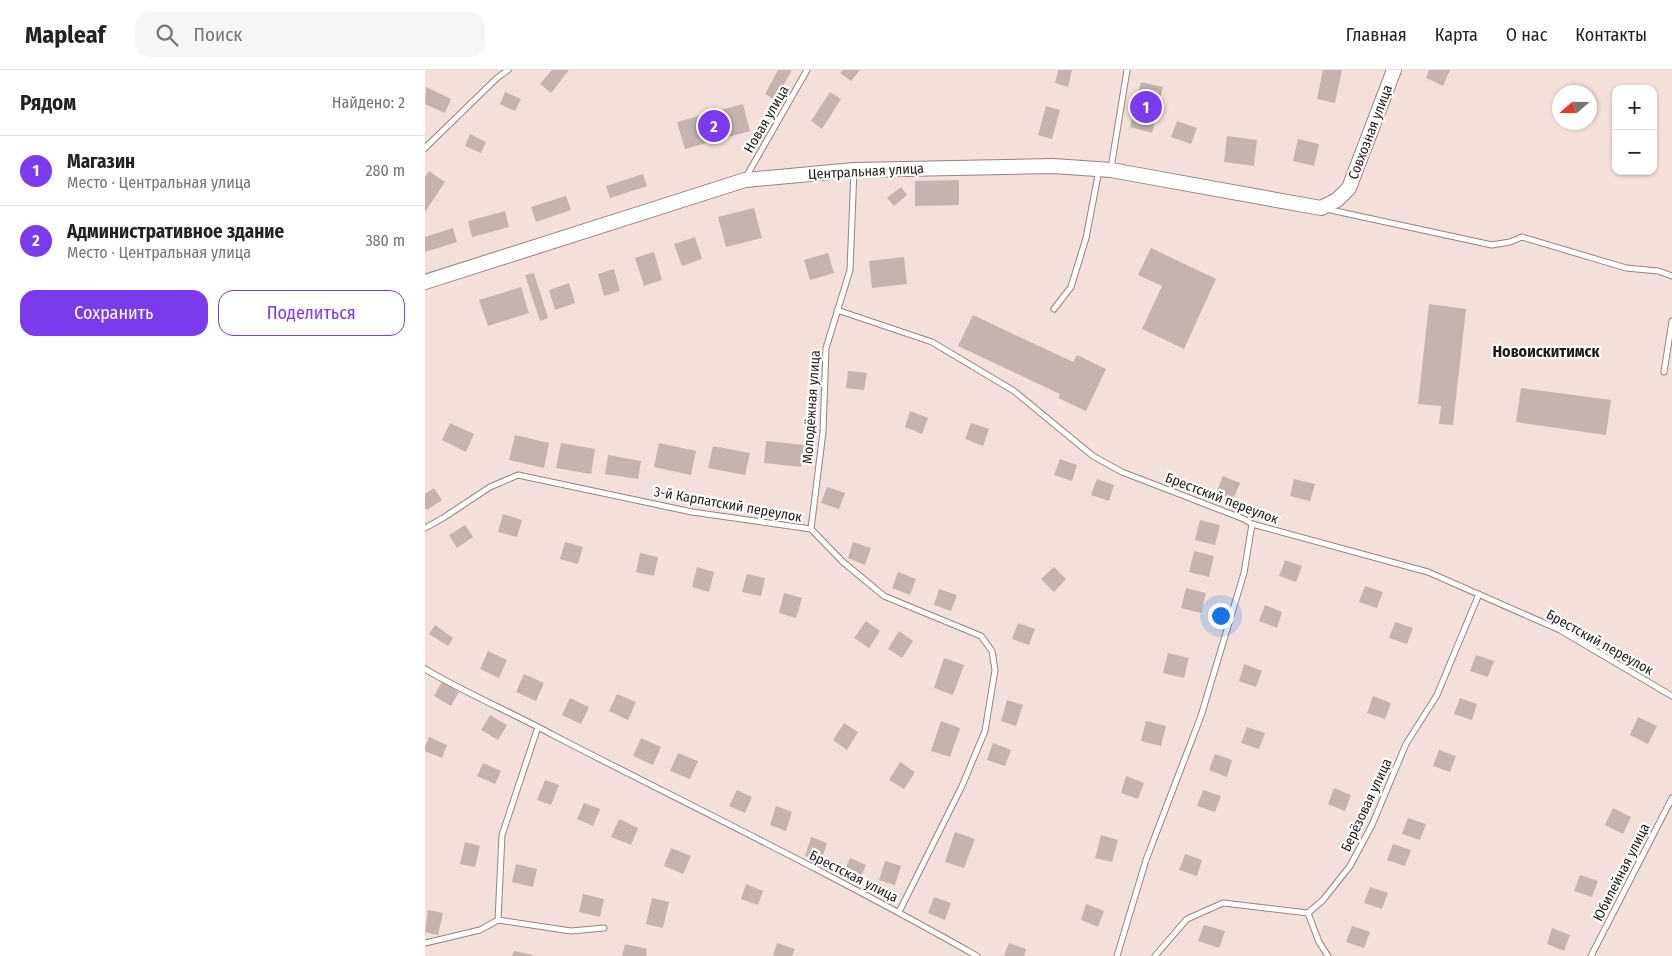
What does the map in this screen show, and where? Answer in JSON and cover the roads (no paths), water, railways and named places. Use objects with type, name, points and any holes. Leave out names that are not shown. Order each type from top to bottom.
[{"type":"street","name":"Совхозная улица","points":[[1321,208],[1337,200],[1349,188],[1394,70]]},
{"type":"street","name":"Центральная улица","points":[[425,282],[745,180],[854,170],[1053,166],[1105,170],[1321,208]]},
{"type":"lane","points":[[425,148],[497,78],[508,70]]},
{"type":"lane","name":"Новая улица","points":[[745,180],[807,70]]},
{"type":"lane","points":[[1054,309],[1071,287],[1086,238],[1105,170],[1127,70]]},
{"type":"lane","name":"Молодёжная улица","points":[[811,530],[823,432],[826,348],[850,270],[854,170]]},
{"type":"lane","points":[[1321,208],[1492,244],[1510,242],[1522,237],[1626,268],[1658,272],[1672,276]]},
{"type":"lane","name":"Брестский переулок","points":[[837,310],[932,342],[1014,391],[1093,456],[1122,472],[1244,519],[1252,524],[1428,572],[1560,630],[1672,696]]},
{"type":"lane","points":[[1664,372],[1672,321]]},
{"type":"lane","name":"3-й Карпатский переулок","points":[[425,528],[490,487],[518,475],[692,512],[811,530],[843,562],[884,596],[981,636],[992,650],[995,670],[985,731],[962,786],[899,912]]},
{"type":"lane","points":[[1117,956],[1146,860],[1201,716],[1244,573],[1252,524]]},
{"type":"lane","name":"Берёзовая улица","points":[[1308,913],[1323,900],[1350,866],[1368,833],[1406,744],[1437,695],[1479,594]]},
{"type":"lane","points":[[425,669],[455,687],[538,727],[502,834],[499,920]]},
{"type":"lane","name":"Брестская улица","points":[[538,727],[899,912],[977,956]]},
{"type":"lane","name":"Юбилейная улица","points":[[1591,956],[1672,798]]},
{"type":"lane","points":[[1155,956],[1187,919],[1223,903],[1308,913],[1319,942],[1328,956]]},
{"type":"lane","points":[[425,943],[480,930],[499,920],[571,931],[604,928]]},
{"type":"place","name":"Магазин","points":[[1146,107]]},
{"type":"place","name":"Административное здание","points":[[714,126]]},
{"type":"district","name":"Новоискитимск","points":[[1546,351]]}]
